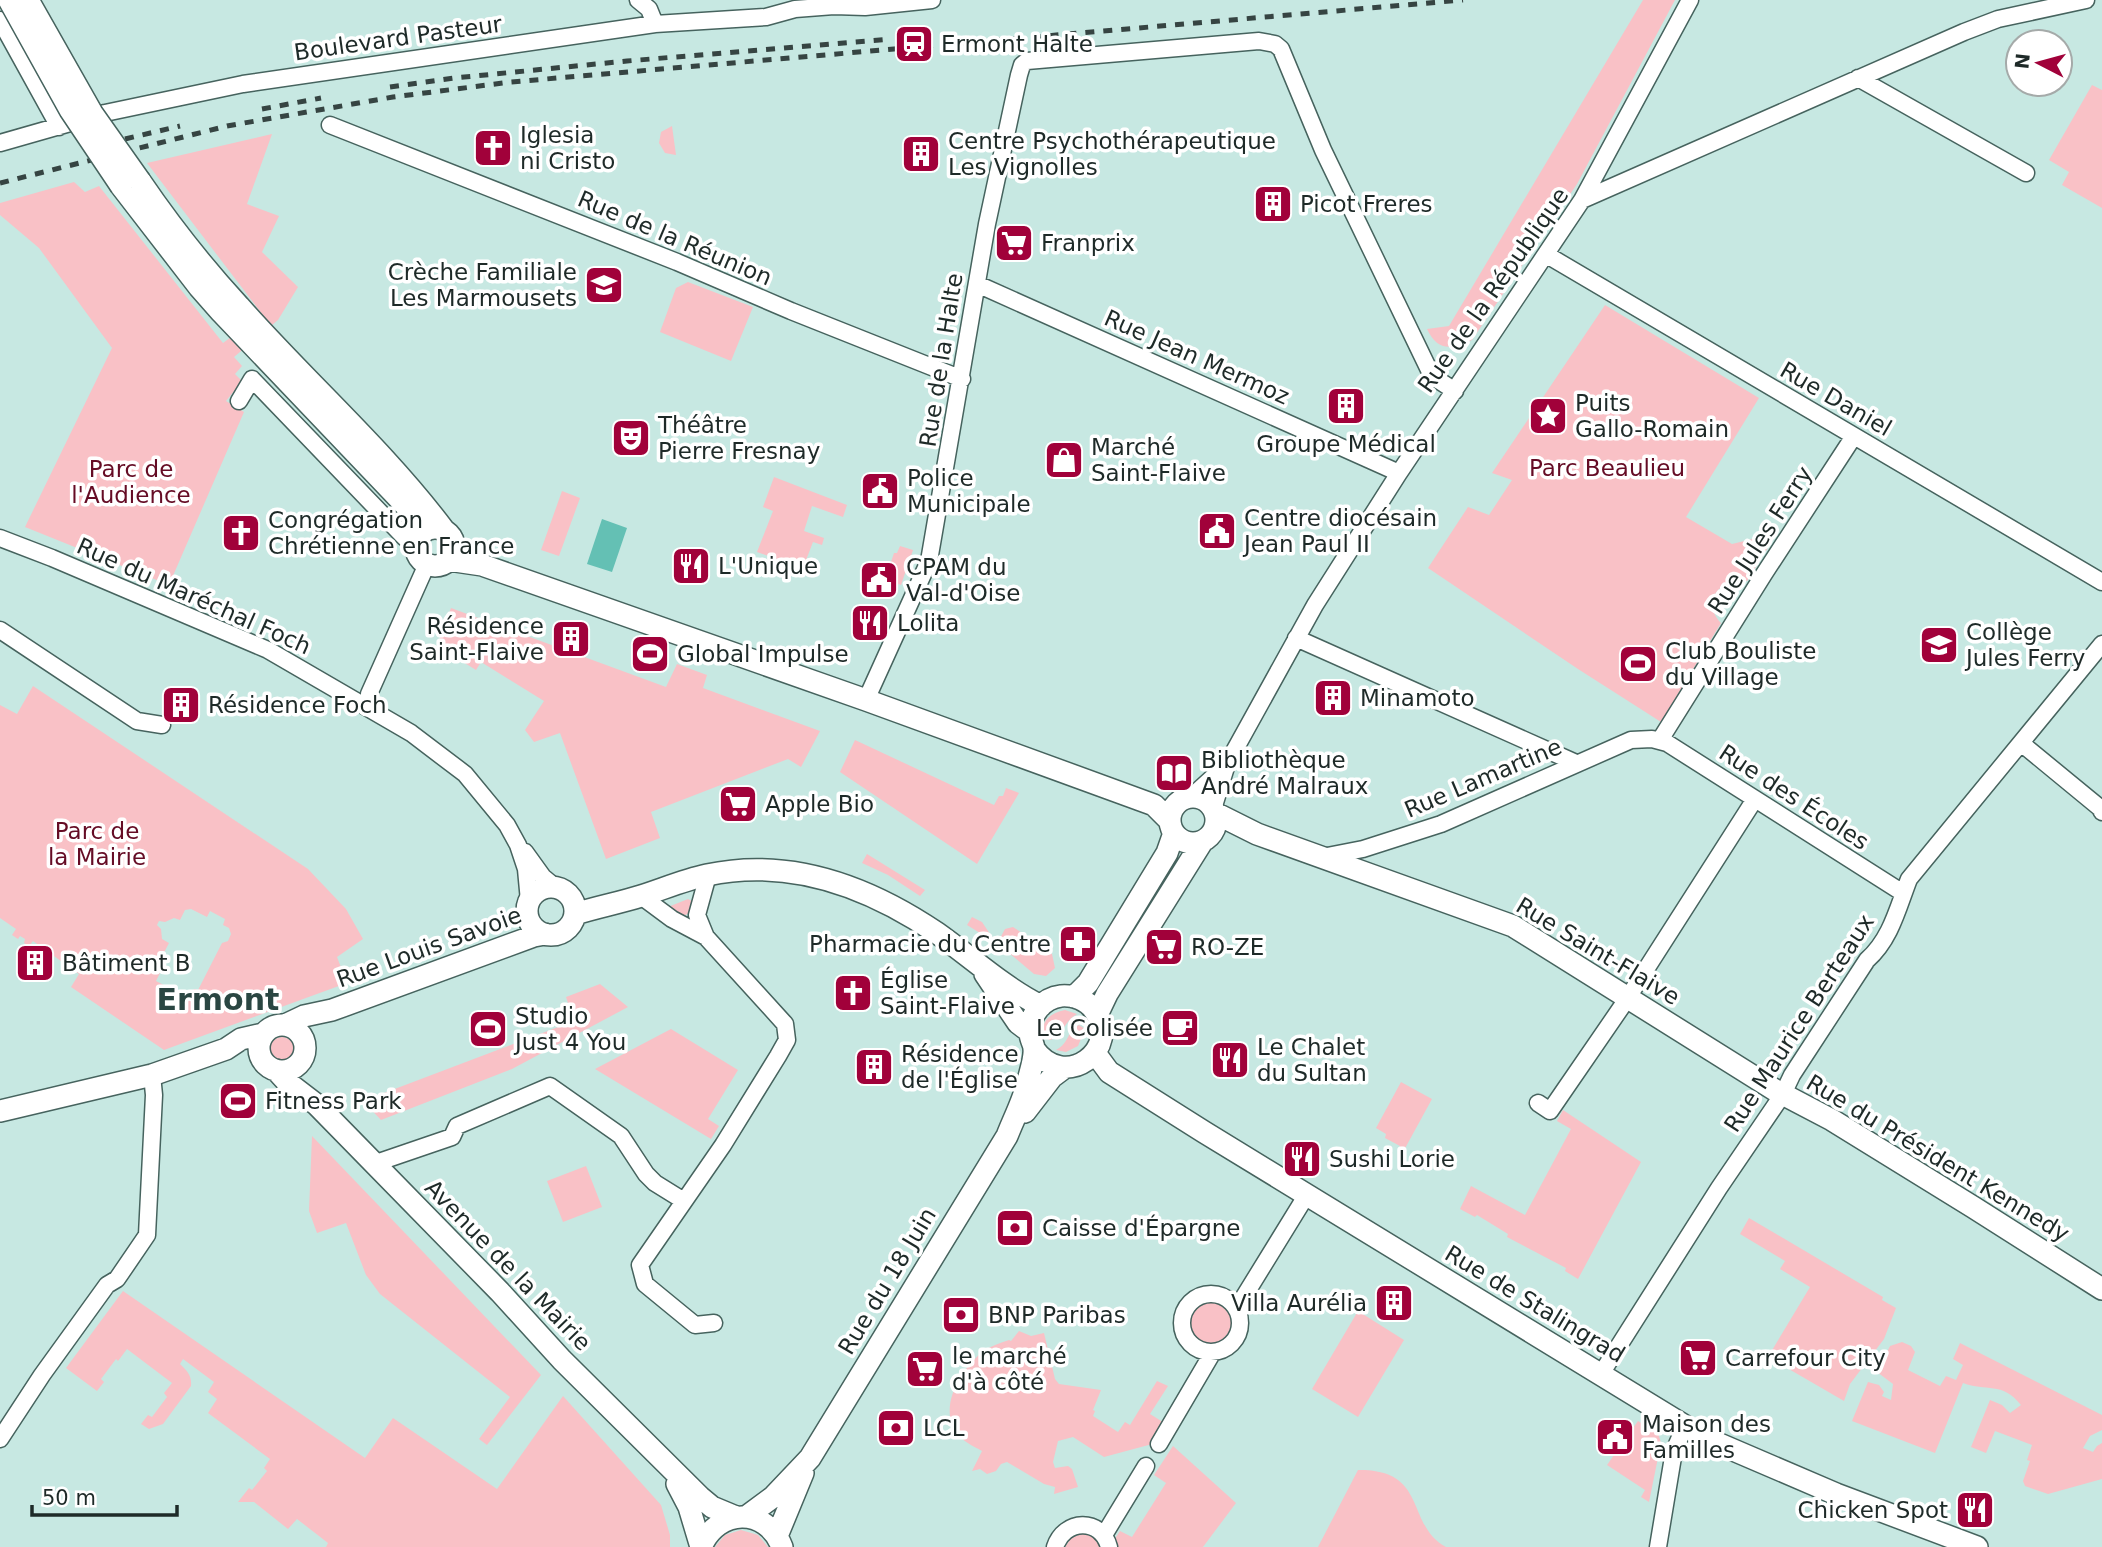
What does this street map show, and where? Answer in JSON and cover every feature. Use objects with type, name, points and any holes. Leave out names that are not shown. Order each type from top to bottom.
[{"type":"street","points":[[9,0],[70,110],[240,308],[395,470],[443,550]]},
{"type":"street","points":[[28,0],[130,183],[214,304],[406,506],[415,519],[417,554],[443,550],[866,700],[1167,820],[1187,842],[1211,824],[1201,799],[1185,800],[1173,810],[1167,820],[1167,853],[1088,983],[1074,997]]},
{"type":"street","points":[[38,0],[69,65],[105,113]]},
{"type":"street","points":[[638,0],[649,9],[655,24]]},
{"type":"street","name":"Boulevard Pasteur","points":[[0,143],[105,113],[243,84],[655,24],[766,17],[794,9],[865,7],[932,0]]},
{"type":"street","points":[[1582,200],[1690,0]]},
{"type":"street","name":"Rue de la République","points":[[1097,1014],[1211,824],[1227,764],[1321,596],[1399,473],[1582,200],[1964,32],[1998,19],[2086,0]]},
{"type":"street","points":[[0,20],[59,127]]},
{"type":"street","name":"Rue de la Halte","points":[[866,700],[929,561],[1006,129],[1022,65],[1027,61],[1244,42],[1266,41],[1275,44],[1281,49],[1323,150],[1432,376],[1455,391]]},
{"type":"street","points":[[1858,78],[2026,173]]},
{"type":"street","name":"Rue de la Réunion","points":[[330,125],[665,257],[962,379]]},
{"type":"street","name":"Rue Daniel","points":[[1547,255],[2102,582]]},
{"type":"street","name":"Rue Jean Mermoz","points":[[977,284],[1399,473]]},
{"type":"street","points":[[239,401],[252,379],[404,537],[418,540],[434,528],[443,550],[369,694],[370,707]]},
{"type":"street","name":"Rue Jules Ferry","points":[[1660,740],[1764,573],[1854,436]]},
{"type":"street","points":[[0,557],[4,540]]},
{"type":"street","name":"Rue du Maréchal Foch","points":[[4,540],[268,650],[370,707],[446,758],[465,774],[499,815],[543,877],[567,899]]},
{"type":"street","points":[[0,631],[137,721],[162,725]]},
{"type":"street","points":[[1296,638],[1576,763]]},
{"type":"street","name":"Rue Maurice Berteaux","points":[[1601,1374],[1859,972],[1877,951],[1901,905],[1909,879],[2102,644]]},
{"type":"street","name":"Rue Lamartine","points":[[1322,856],[1363,849],[1441,824],[1631,740],[1660,740]]},
{"type":"street","name":"Rue des Écoles","points":[[1660,740],[1903,892]]},
{"type":"street","points":[[2021,743],[2101,808]]},
{"type":"street","name":"Rue de la République","points":[[1185,800],[1207,785],[1227,764]]},
{"type":"street","points":[[1538,1103],[1550,1111],[1627,999],[1755,800]]},
{"type":"street","name":"Rue Saint-Flaive","points":[[1211,824],[1229,831],[1257,834],[1513,926],[1783,1094]]},
{"type":"street","name":"Rue du Maréchal Foch","points":[[518,845],[529,882],[528,907]]},
{"type":"street","points":[[503,947],[541,889],[596,907],[708,875],[774,870],[843,883],[876,897],[911,916],[1041,1006]]},
{"type":"street","points":[[706,937],[697,915],[708,875]]},
{"type":"street","points":[[641,896],[672,919],[706,937],[785,1024],[787,1040],[723,1145],[640,1265],[645,1284],[695,1325],[714,1323]]},
{"type":"street","points":[[528,907],[533,926],[544,934],[551,935],[570,926],[567,899]]},
{"type":"street","name":"Rue Louis Savoie","points":[[285,1026],[304,1016],[332,1010],[544,934]]},
{"type":"street","points":[[981,966],[1000,998],[1046,1062],[1064,1068]]},
{"type":"street","points":[[1007,1136],[1047,1083],[1064,1068],[1084,1063],[1095,1053],[1101,1038],[1100,1022],[1088,1003],[1074,997],[1054,998],[1035,1013],[1032,1040]]},
{"type":"street","name":"Rue Louis Savoie","points":[[302,1038],[332,1010]]},
{"type":"street","points":[[0,1111],[152,1075],[226,1049],[241,1039],[264,1034],[272,1028],[285,1026],[295,1030],[302,1038],[305,1051],[300,1062],[289,1070],[270,1066],[226,1049]]},
{"type":"street","points":[[264,1034],[259,1049],[270,1066]]},
{"type":"street","name":"Rue du 18 Juin","points":[[701,1547],[717,1524],[741,1517],[773,1497],[810,1458],[1007,1136],[1028,1083],[1032,1040]]},
{"type":"street","name":"Rue de Stalingrad","points":[[1095,1053],[1109,1072],[1306,1196],[1703,1437],[1778,1470],[1977,1547]]},
{"type":"street","name":"Avenue de la Mairie","points":[[300,1062],[317,1105]]},
{"type":"street","name":"Avenue de la Mairie","points":[[270,1066],[317,1105],[704,1502],[763,1523],[779,1542]]},
{"type":"street","points":[[0,1440],[42,1375],[107,1285],[117,1279],[147,1235],[154,1095],[152,1075]]},
{"type":"street","points":[[373,1164],[452,1137],[457,1126],[550,1086],[621,1136],[646,1174],[655,1183],[684,1200]]},
{"type":"street","name":"Rue du Président Kennedy","points":[[1783,1094],[1844,1127],[2102,1289]]},
{"type":"street","points":[[1237,1308],[1306,1196]]},
{"type":"street","points":[[1213,1293],[1227,1298],[1237,1308],[1240,1325],[1235,1340],[1229,1346],[1213,1352],[1196,1349],[1189,1343],[1181,1327],[1184,1310],[1196,1297],[1213,1293]]},
{"type":"street","points":[[1159,1444],[1213,1352]]},
{"type":"street","points":[[1658,1547],[1674,1451],[1685,1426]]},
{"type":"street","points":[[779,1542],[810,1458]]},
{"type":"street","name":"Avenue de la Mairie","points":[[663,1461],[689,1507],[701,1547]]},
{"type":"street","points":[[1055,1547],[1064,1531],[1077,1525],[1092,1526],[1107,1541],[1146,1466]]},
{"type":"green space","points":[[1643,0],[1675,0],[1577,184],[1472,340],[1451,347],[1441,345],[1427,329],[1449,326]]},
{"type":"green space","points":[[2092,85],[2102,90],[2102,208],[2062,185],[2069,172],[2049,160]]},
{"type":"green space","points":[[672,126],[676,155],[665,153],[659,143],[661,132]]},
{"type":"green space","name":"Parc de l'Audience","points":[[272,134],[247,204],[279,216],[262,252],[298,287],[278,320],[234,357],[242,366],[235,374],[242,381],[226,401],[244,412],[169,585],[25,527],[112,348],[39,248],[0,215],[0,203],[74,182],[85,192],[99,186],[223,343],[262,314],[147,163]]},
{"type":"green space","points":[[688,282],[753,307],[731,361],[660,332],[676,288]]},
{"type":"green space","name":"Parc Beaulieu","points":[[1605,305],[1759,398],[1686,517],[1732,544],[1777,533],[1747,581],[1729,583],[1716,593],[1712,607],[1721,623],[1661,722],[1428,568],[1468,507],[1489,515],[1512,480],[1492,473]]},
{"type":"green space","points":[[774,477],[847,505],[843,517],[812,506],[804,531],[824,538],[822,545],[813,542],[803,568],[757,552],[773,511],[763,507]]},
{"type":"green space","points":[[562,491],[580,498],[559,556],[541,550]]},
{"type":"green space","points":[[900,546],[913,550],[901,585],[888,580],[894,563],[891,562],[894,553],[897,553]]},
{"type":"green space","points":[[451,608],[666,687],[677,664],[707,675],[703,688],[820,731],[801,767],[788,759],[651,812],[660,838],[606,859],[560,733],[534,742],[525,730],[544,701],[481,662],[476,670],[437,646]]},
{"type":"green space","name":"Parc de la Mairie","points":[[33,686],[308,869],[346,909],[363,939],[337,957],[347,983],[164,1050],[71,987],[79,974],[33,941],[29,946],[24,943],[25,939],[12,935],[16,929],[0,918],[0,705],[17,714]],"holes":[[[191,909],[207,917],[210,911],[225,919],[223,925],[229,928],[231,934],[228,941],[222,943],[198,990],[194,989],[189,998],[156,981],[161,971],[156,968],[169,943],[162,939],[161,929],[157,925],[159,921],[165,922],[174,918],[180,920],[185,910]]]},
{"type":"green space","points":[[855,740],[994,805],[999,796],[1003,796],[1006,788],[1019,793],[977,864],[840,772]]},
{"type":"green space","points":[[867,854],[925,890],[920,896],[888,875],[862,863]]},
{"type":"green space","points":[[1168,863],[1174,874],[1105,987],[1096,982]]},
{"type":"green space","points":[[688,899],[692,901],[686,915],[678,914],[668,907]]},
{"type":"green space","points":[[972,917],[982,922],[990,934],[988,938],[967,925]]},
{"type":"green space","points":[[1013,927],[1022,933],[1023,940],[1036,940],[1052,954],[1055,968],[1046,976],[1034,974],[1002,947],[999,940],[1005,929]]},
{"type":"green space","points":[[600,984],[628,1007],[512,1069],[381,1120],[363,1101],[574,1021],[566,997]]},
{"type":"green space","points":[[1065,1010],[1077,1014],[1054,1038],[1050,1040],[1043,1036],[1043,1026],[1048,1018]]},
{"type":"green space","points":[[1079,1025],[1085,1029],[1078,1046],[1066,1052],[1056,1050],[1064,1044],[1072,1030]]},
{"type":"green space","points":[[671,1029],[738,1070],[708,1119],[719,1126],[711,1139],[595,1069]]},
{"type":"green space","points":[[282,1037],[290,1041],[294,1049],[290,1057],[282,1061],[274,1057],[270,1049],[274,1041]]},
{"type":"green space","points":[[1401,1082],[1432,1099],[1403,1152],[1399,1150],[1400,1146],[1385,1138],[1386,1134],[1376,1128]]},
{"type":"green space","points":[[1563,1110],[1641,1162],[1578,1279],[1565,1271],[1566,1268],[1507,1237],[1508,1234],[1477,1215],[1475,1217],[1460,1209],[1471,1186],[1525,1215],[1571,1129],[1557,1121]]},
{"type":"green space","points":[[312,1136],[541,1375],[487,1445],[479,1439],[510,1397],[380,1294],[366,1275],[346,1223],[317,1233],[309,1211]]},
{"type":"green space","points":[[586,1166],[602,1207],[563,1222],[547,1181]]},
{"type":"green space","points":[[1749,1218],[1883,1297],[1882,1300],[1896,1308],[1884,1339],[1850,1384],[1844,1401],[1768,1357],[1810,1287],[1780,1269],[1785,1261],[1740,1234]]},
{"type":"green space","points":[[123,1291],[365,1458],[393,1418],[497,1489],[563,1396],[661,1505],[670,1535],[670,1547],[326,1547],[328,1543],[297,1519],[288,1529],[254,1502],[238,1502],[267,1471],[264,1468],[270,1459],[208,1413],[217,1399],[208,1392],[214,1382],[183,1359],[180,1364],[190,1376],[191,1386],[163,1424],[149,1429],[141,1424],[148,1415],[152,1417],[167,1397],[164,1393],[172,1383],[127,1349],[101,1379],[104,1382],[97,1391],[66,1368]]},
{"type":"green space","points":[[1210,1300],[1226,1307],[1233,1323],[1226,1339],[1210,1346],[1194,1339],[1187,1323],[1194,1307]]},
{"type":"green space","points":[[1358,1311],[1404,1340],[1358,1417],[1312,1389]]},
{"type":"green space","points":[[1019,1331],[1031,1336],[1044,1333],[1055,1379],[1059,1384],[1101,1390],[1093,1416],[1118,1432],[1125,1422],[1130,1425],[1157,1381],[1168,1386],[1150,1414],[1166,1424],[1156,1443],[1104,1457],[1073,1437],[1058,1441],[1053,1462],[1055,1468],[1068,1466],[1072,1469],[1078,1487],[1054,1494],[1055,1487],[1044,1484],[1007,1462],[987,1474],[980,1469],[972,1471],[982,1451],[964,1441],[956,1432],[951,1422],[951,1399],[961,1377],[976,1358],[993,1346],[1011,1341]]},
{"type":"green space","points":[[1902,1342],[1911,1346],[1915,1352],[1908,1370],[1940,1386],[1946,1376],[1956,1380],[1963,1365],[1953,1359],[1960,1343],[2102,1415],[2102,1430],[2090,1436],[2083,1448],[2093,1452],[2102,1443],[2102,1479],[2048,1494],[2025,1486],[2023,1481],[2032,1445],[1995,1431],[1986,1453],[1971,1447],[1990,1400],[2002,1405],[2010,1413],[2021,1405],[2000,1390],[1963,1383],[1935,1453],[1852,1421],[1868,1382],[1879,1385],[1884,1392],[1882,1396],[1891,1400],[1893,1384],[1877,1372],[1890,1346]]},
{"type":"green space","points":[[1638,1421],[1658,1433],[1661,1443],[1649,1502],[1641,1497],[1645,1490],[1607,1465]]},
{"type":"green space","points":[[1173,1446],[1236,1503],[1203,1547],[1116,1547],[1114,1540],[1120,1531],[1132,1537],[1166,1483],[1154,1475]]},
{"type":"green space","points":[[1358,1470],[1380,1472],[1396,1479],[1406,1488],[1433,1537],[1446,1547],[1318,1547]]},
{"type":"green space","points":[[741,1530],[758,1535],[768,1547],[715,1547],[725,1535]]},
{"type":"green space","points":[[1083,1533],[1095,1537],[1102,1547],[1065,1547],[1071,1538]]},
{"type":"water","points":[[602,519],[627,528],[612,572],[587,564]]},
{"type":"railway","points":[[0,183],[227,126],[393,97],[511,82],[1463,0]]},
{"type":"railway","points":[[390,87],[627,61],[891,39]]},
{"type":"railway","points":[[262,109],[321,98]]},
{"type":"railway","points":[[125,139],[180,126]]},
{"type":"place","name":"Ermont Halte","points":[[914,44]]},
{"type":"place","name":"Iglesia ni Cristo","points":[[493,148]]},
{"type":"place","name":"Centre Psychothérapeutique Les Vignolles","points":[[921,154]]},
{"type":"place","name":"Picot Freres","points":[[1273,204]]},
{"type":"place","name":"Franprix","points":[[1014,243]]},
{"type":"place","name":"Crèche Familiale Les Marmousets","points":[[604,285]]},
{"type":"place","name":"Groupe Médical","points":[[1346,406]]},
{"type":"place","name":"Puits Gallo-Romain","points":[[1548,416]]},
{"type":"place","name":"Théâtre Pierre Fresnay","points":[[631,438]]},
{"type":"place","name":"Marché Saint-Flaive","points":[[1064,460]]},
{"type":"place","name":"Police Municipale","points":[[880,491]]},
{"type":"place","name":"Centre diocésain Jean Paul II","points":[[1217,531]]},
{"type":"place","name":"Congrégation Chrétienne en France","points":[[241,533]]},
{"type":"place","name":"L'Unique","points":[[691,566]]},
{"type":"place","name":"CPAM du Val-d'Oise","points":[[879,580]]},
{"type":"place","name":"Lolita","points":[[870,623]]},
{"type":"place","name":"Résidence Saint-Flaive","points":[[571,639]]},
{"type":"place","name":"Collège Jules Ferry","points":[[1939,645]]},
{"type":"place","name":"Global Impulse","points":[[650,654]]},
{"type":"place","name":"Club Bouliste du Village","points":[[1638,664]]},
{"type":"place","name":"Minamoto","points":[[1333,698]]},
{"type":"place","name":"Résidence Foch","points":[[181,705]]},
{"type":"place","name":"Bibliothèque André Malraux","points":[[1174,773]]},
{"type":"place","name":"Apple Bio","points":[[738,804]]},
{"type":"place","name":"Pharmacie du Centre","points":[[1078,944]]},
{"type":"place","name":"RO-ZE","points":[[1164,947]]},
{"type":"place","name":"Bâtiment B","points":[[35,963]]},
{"type":"place","name":"Église Saint-Flaive","points":[[853,993]]},
{"type":"place","name":"Le Colisée","points":[[1180,1028]]},
{"type":"place","name":"Studio Just 4 You","points":[[488,1029]]},
{"type":"place","name":"Le Chalet du Sultan","points":[[1230,1060]]},
{"type":"place","name":"Résidence de l'Église","points":[[874,1067]]},
{"type":"place","name":"Fitness Park","points":[[238,1101]]},
{"type":"place","name":"Sushi Lorie","points":[[1302,1159]]},
{"type":"place","name":"Caisse d'Épargne","points":[[1015,1228]]},
{"type":"place","name":"Villa Aurélia","points":[[1394,1303]]},
{"type":"place","name":"BNP Paribas","points":[[961,1315]]},
{"type":"place","name":"Carrefour City","points":[[1698,1358]]},
{"type":"place","name":"le marché d'à côté","points":[[925,1369]]},
{"type":"place","name":"LCL","points":[[896,1428]]},
{"type":"place","name":"Maison des Familles","points":[[1615,1437]]},
{"type":"place","name":"Chicken Spot","points":[[1975,1510]]},
{"type":"district","name":"Ermont","points":[[218,999]]}]
